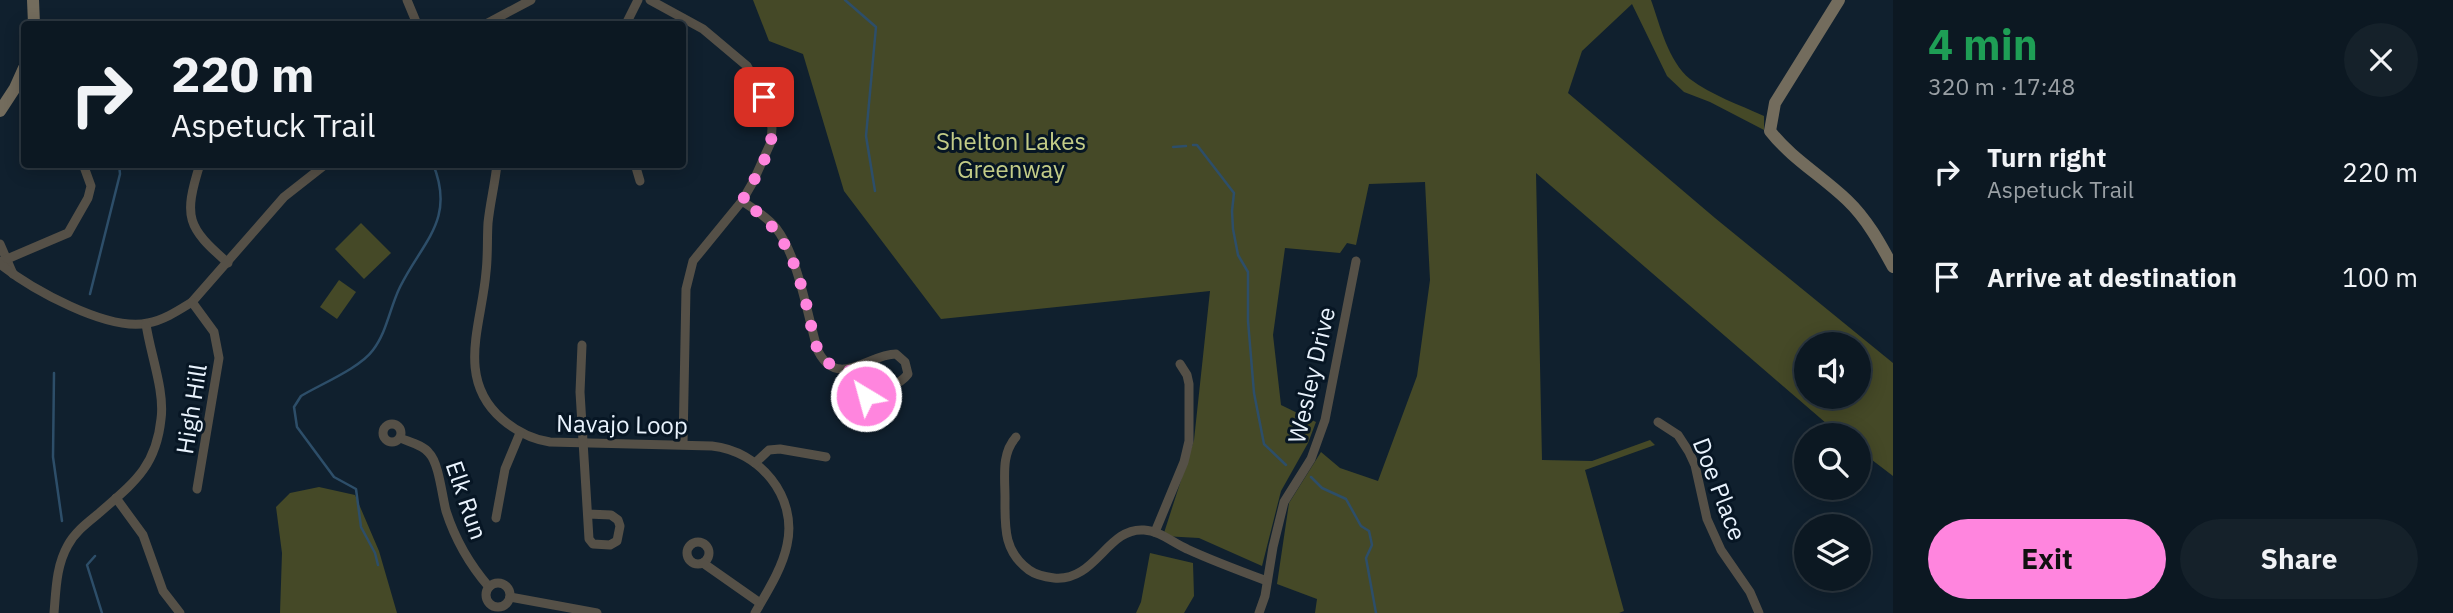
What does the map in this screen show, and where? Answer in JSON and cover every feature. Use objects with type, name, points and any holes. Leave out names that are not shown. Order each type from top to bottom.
[{"type":"street","points":[[33,0],[34,21]]},
{"type":"street","points":[[407,0],[416,21]]},
{"type":"street","points":[[492,21],[531,0]]},
{"type":"street","points":[[628,21],[638,0]]},
{"type":"street","points":[[650,0],[703,29],[738,57],[754,76],[771,119],[772,136],[768,149],[742,201],[696,255],[689,270],[686,289],[683,444]]},
{"type":"street","points":[[1839,0],[1775,103],[1770,131],[1782,146],[1848,201],[1876,234],[1893,267]]},
{"type":"street","points":[[0,111],[21,75]]},
{"type":"street","points":[[2,262],[68,233],[88,198],[91,186],[84,168]]},
{"type":"street","points":[[199,168],[191,199],[191,221],[203,241],[228,263]]},
{"type":"street","points":[[0,244],[2,262],[13,274],[63,303],[92,315],[146,324],[192,302],[284,197],[321,168]]},
{"type":"street","name":"Navajo Loop","points":[[496,168],[490,204],[486,271],[474,366],[478,384],[487,402],[499,417],[520,433],[543,441],[723,447],[755,463],[768,475],[781,494],[789,531],[780,566],[755,613]]},
{"type":"street","points":[[636,168],[640,181]]},
{"type":"street","points":[[742,201],[766,218],[781,236],[800,282],[820,355],[828,363],[849,370],[892,354],[902,358],[908,374],[901,381],[863,396],[849,370]]},
{"type":"street","name":"Wesley Drive","points":[[1259,613],[1265,596],[1284,502],[1311,459],[1325,420],[1356,261]]},
{"type":"street","name":"High Hill","points":[[192,302],[215,332],[219,358],[197,489]]},
{"type":"street","points":[[54,613],[59,568],[66,547],[78,531],[146,467],[159,439],[161,401],[146,324]]},
{"type":"street","points":[[582,345],[580,392],[588,514]]},
{"type":"street","points":[[1155,532],[1184,462],[1189,440],[1189,384],[1180,364]]},
{"type":"street","name":"Doe Place","points":[[1658,422],[1678,435],[1689,452],[1695,465],[1707,519],[1721,550],[1750,592],[1759,613]]},
{"type":"street","points":[[496,518],[502,481],[520,433]]},
{"type":"street","points":[[1016,437],[1006,454],[1005,533],[1009,546],[1028,569],[1038,575],[1066,578],[1091,565],[1122,535],[1142,529],[1155,532],[1186,549],[1267,581]]},
{"type":"street","name":"Elk Run","points":[[400,438],[422,447],[431,455],[455,533],[469,561],[489,587]]},
{"type":"street","points":[[755,463],[769,450],[780,449],[826,457]]},
{"type":"street","points":[[116,498],[143,535],[163,590],[180,613]]},
{"type":"street","points":[[703,563],[760,603]]},
{"type":"street","points":[[498,582],[505,584],[510,590],[510,597],[501,607],[489,609],[486,596],[489,587],[498,582]]},
{"type":"street","points":[[510,597],[591,612]]},
{"type":"green space","name":"Shelton Lakes Greenway","points":[[753,0],[1651,0],[1666,42],[1682,71],[1707,90],[1764,116],[1764,130],[1710,102],[1684,92],[1667,76],[1632,4],[1582,51],[1568,93],[1855,332],[1794,332],[1794,395],[1536,173],[1542,460],[1592,461],[1650,440],[1655,445],[1585,470],[1624,611],[1315,613],[1317,599],[1277,584],[1289,503],[1321,452],[1340,468],[1378,481],[1417,376],[1430,280],[1425,182],[1369,184],[1356,245],[1347,243],[1340,253],[1285,248],[1273,335],[1281,405],[1316,422],[1308,443],[1281,491],[1262,566],[1199,538],[1163,536],[1194,440],[1210,291],[941,319],[844,191],[803,54],[769,41]]},
{"type":"green space","points":[[361,223],[391,253],[364,279],[335,249]]},
{"type":"green space","points":[[339,280],[356,292],[337,319],[320,307]]},
{"type":"green space","name":"Shelton Lakes Greenway","points":[[1871,345],[1893,363],[1893,476],[1871,459],[1871,423],[1826,423],[1810,409],[1871,409]]},
{"type":"green space","points":[[319,487],[355,495],[379,551],[397,613],[280,613],[282,553],[276,507],[290,493]]},
{"type":"green space","points":[[1150,553],[1193,563],[1194,596],[1184,613],[1136,613],[1141,602]]},
{"type":"waterway","points":[[845,0],[876,27],[866,136],[875,191]]},
{"type":"waterway","points":[[1193,145],[1197,145],[1234,193],[1233,229],[1238,255],[1248,272],[1248,321],[1254,393],[1264,444],[1286,465]]},
{"type":"waterway","points":[[1173,147],[1186,146]]},
{"type":"waterway","points":[[90,294],[119,168]]},
{"type":"waterway","points":[[378,565],[375,553],[361,527],[356,489],[334,477],[297,427],[294,407],[301,396],[359,363],[378,343],[400,287],[433,230],[438,216],[441,201],[434,168]]},
{"type":"waterway","points":[[54,373],[53,457],[62,521]]},
{"type":"waterway","points":[[1311,477],[1322,488],[1346,499],[1361,526],[1369,531],[1372,545],[1366,558],[1376,613]]},
{"type":"waterway","points":[[95,556],[87,565],[102,613]]},
{"type":"route","points":[[764,97],[771,119],[772,136],[742,201],[766,218],[781,236],[800,282],[820,355],[835,367],[849,370],[858,391],[866,396]]}]
